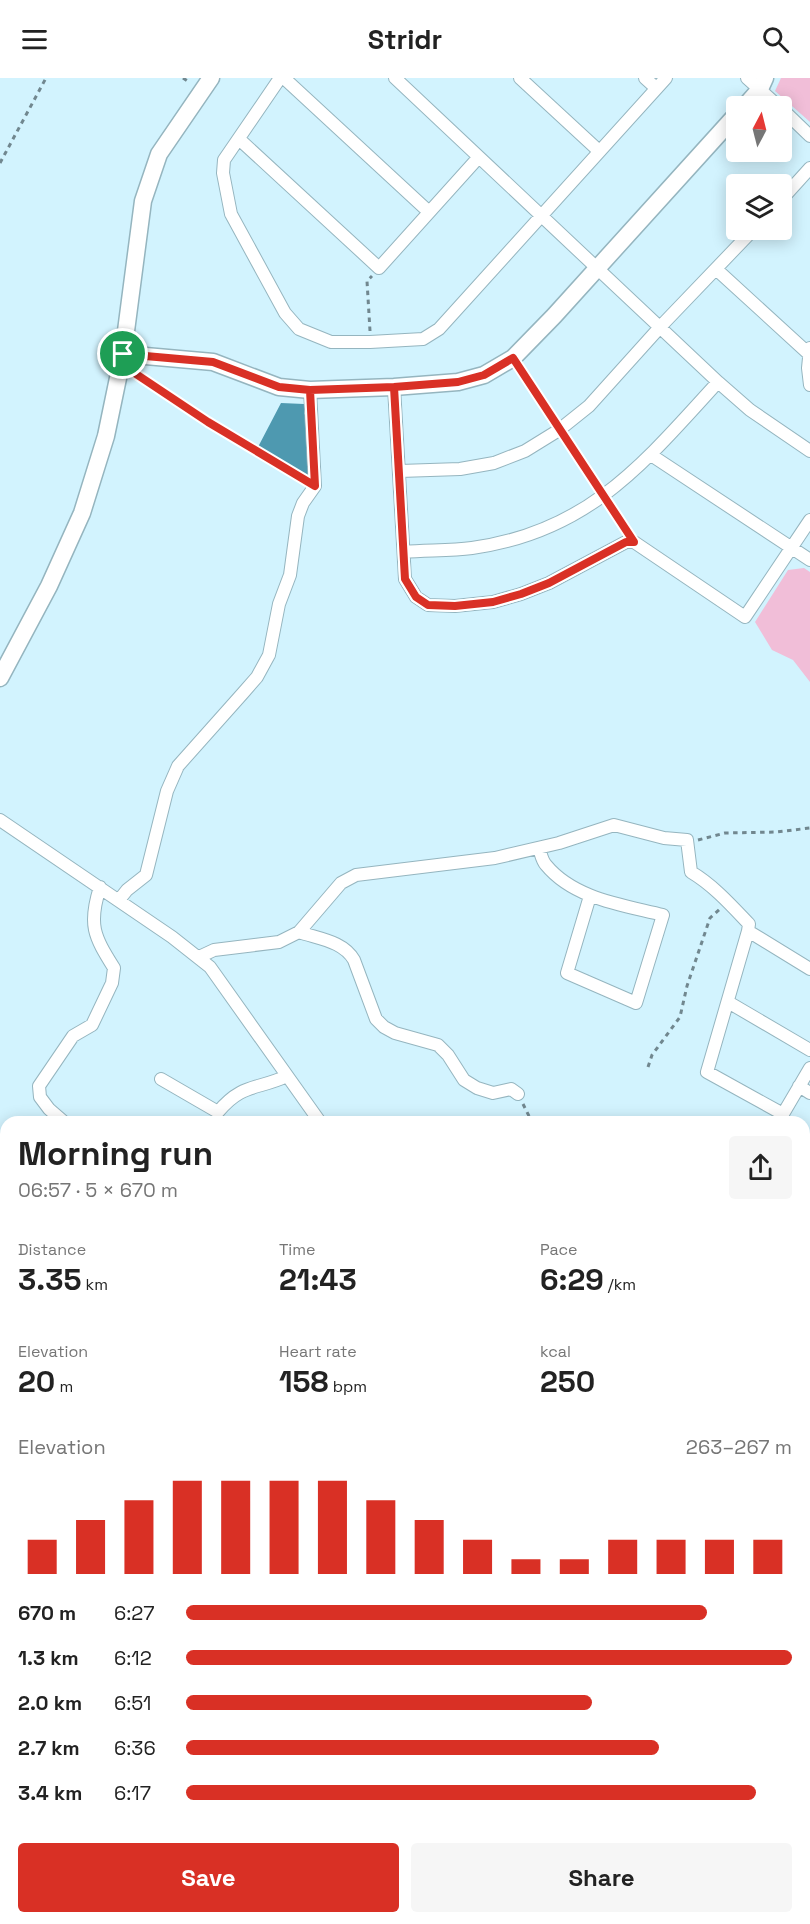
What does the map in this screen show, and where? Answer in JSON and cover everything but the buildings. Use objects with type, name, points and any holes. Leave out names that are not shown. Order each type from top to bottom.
[{"type":"street","points":[[0,678],[49,586],[82,513],[106,436],[122,359],[143,201],[159,154],[211,78]]},
{"type":"street","points":[[429,212],[282,78],[224,160],[223,173],[231,214],[285,313],[299,329],[331,342],[423,339],[439,330],[666,78]]},
{"type":"street","points":[[395,78],[750,410],[810,451]]},
{"type":"street","points":[[520,78],[599,151]]},
{"type":"street","points":[[645,78],[656,88]]},
{"type":"street","points":[[747,78],[763,84],[753,96]]},
{"type":"street","points":[[792,119],[810,136]]},
{"type":"street","points":[[122,359],[213,362],[279,387],[310,390],[458,382],[484,375],[513,358],[554,316],[726,126]]},
{"type":"street","points":[[238,139],[379,268],[478,158]]},
{"type":"street","points":[[792,188],[810,168]]},
{"type":"street","points":[[400,471],[460,470],[494,463],[525,451],[559,430],[589,406],[744,240]]},
{"type":"street","points":[[717,269],[809,351],[810,385]]},
{"type":"street","points":[[404,552],[472,548],[518,538],[566,520],[603,497],[631,475],[718,381]]},
{"type":"street","points":[[394,387],[405,579],[416,597],[428,605],[455,606],[493,602],[521,594],[549,583],[626,542],[634,542],[745,617],[810,520]]},
{"type":"street","points":[[119,900],[127,890],[146,875],[167,791],[178,766],[257,677],[269,655],[279,604],[290,575],[298,516],[303,503],[315,486],[310,390]]},
{"type":"street","points":[[651,455],[810,560]]},
{"type":"street","points":[[0,820],[119,900],[210,967],[316,1116]]},
{"type":"street","points":[[199,957],[214,950],[279,942],[299,932],[341,883],[356,875],[495,858],[539,848],[614,825],[664,838],[687,840],[691,872],[705,880],[748,924],[748,931],[707,1072],[783,1114],[805,1089],[810,1068]]},
{"type":"street","points":[[539,848],[544,864],[565,882],[590,896],[663,915],[636,1003],[567,973],[590,896]]},
{"type":"street","points":[[57,1116],[48,1109],[40,1097],[39,1086],[74,1036],[92,1025],[112,983],[114,968],[98,942],[93,924],[95,901],[100,887]]},
{"type":"street","points":[[748,931],[810,969]]},
{"type":"street","points":[[299,932],[329,940],[350,952],[376,1019],[384,1027],[396,1033],[438,1045],[448,1055],[464,1080],[477,1088],[493,1093],[511,1089],[518,1094]]},
{"type":"street","points":[[728,1002],[810,1050]]},
{"type":"street","points":[[161,1078],[218,1112],[227,1101],[243,1090],[275,1082],[287,1076]]},
{"type":"path","points":[[0,163],[46,78]]},
{"type":"path","points":[[370,342],[367,281],[379,268]]},
{"type":"path","points":[[513,358],[634,542]]},
{"type":"path","points":[[122,359],[208,422],[315,486]]},
{"type":"path","points":[[687,840],[697,841],[725,833],[776,832],[810,828]]},
{"type":"path","points":[[648,1067],[652,1055],[680,1017],[687,986],[710,918],[728,902]]},
{"type":"path","points":[[518,1094],[529,1116]]},
{"type":"shaded area","points":[[781,78],[810,78],[810,122],[792,106],[792,96],[781,96],[775,91]]},
{"type":"shaded area","points":[[804,568],[810,572],[810,682],[793,660],[772,650],[755,622],[788,570]]},
{"type":"water","points":[[281,403],[304,404],[304,414],[307,416],[309,478],[258,447]]},
{"type":"route","points":[[123,354],[121,364],[208,422],[315,486],[310,390],[394,387],[405,579],[416,597],[428,605],[455,606],[493,602],[521,594],[549,583],[626,542],[634,542],[513,358],[484,375],[458,382],[310,390],[279,387],[213,362],[123,354]]}]
